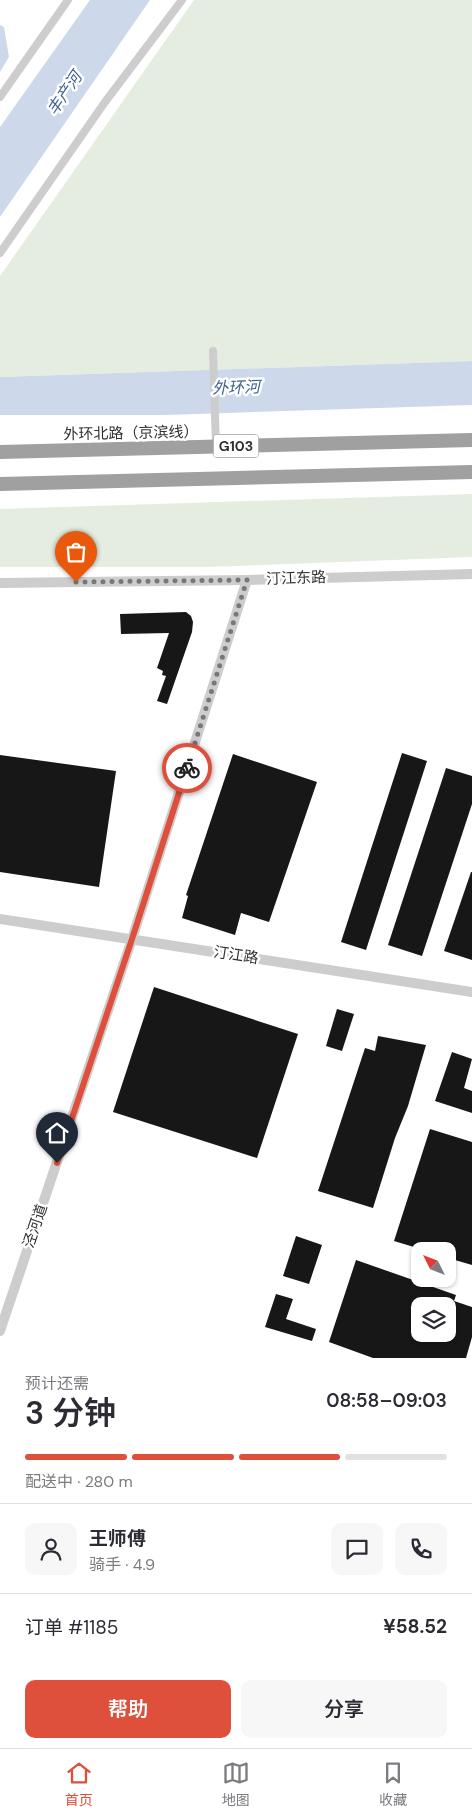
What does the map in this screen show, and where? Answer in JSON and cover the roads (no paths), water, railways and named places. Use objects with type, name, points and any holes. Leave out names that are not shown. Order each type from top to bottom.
[{"type":"highway","name":"外环北路（京滨线）","points":[[0,452],[472,440]]},
{"type":"highway","name":"G103","points":[[0,484],[472,472]]},
{"type":"street","points":[[0,98],[68,0]]},
{"type":"street","points":[[0,254],[105,102],[182,0]]},
{"type":"street","points":[[213,351],[216,447]]},
{"type":"street","name":"汀江东路","points":[[0,583],[247,580],[472,574]]},
{"type":"street","name":"泾河道","points":[[0,1331],[132,939],[247,580]]},
{"type":"street","name":"汀江路","points":[[0,920],[472,992]]},
{"type":"water","name":"丰产河","points":[[90,0],[150,0],[0,217],[0,127]]},
{"type":"water","points":[[0,25],[4,27],[9,57],[0,72]]},
{"type":"water","name":"外环河","points":[[472,361],[472,405],[165,415],[0,415],[0,377]]}]
